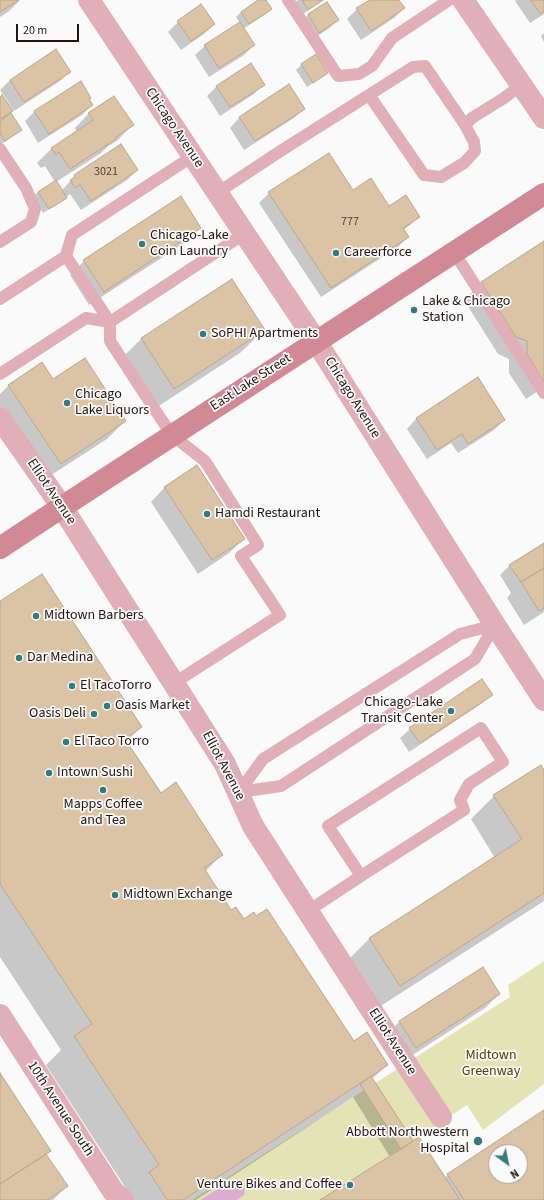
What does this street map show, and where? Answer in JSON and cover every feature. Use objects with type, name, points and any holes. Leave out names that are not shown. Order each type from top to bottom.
[{"type":"main road","name":"East Lake Street","points":[[0,548],[62,506],[544,194]]},
{"type":"street","name":"Chicago Avenue","points":[[89,0],[316,341],[544,700]]},
{"type":"street","points":[[464,0],[544,118]]},
{"type":"street","name":"Elliot Avenue","points":[[0,418],[62,506],[174,683],[225,764],[239,792],[253,826],[441,1117]]},
{"type":"street","name":"10th Avenue South","points":[[0,1015],[113,1197]]},
{"type":"lane","points":[[288,0],[338,76],[359,74],[372,66],[392,38],[449,0]]},
{"type":"lane","points":[[217,193],[279,152],[413,67],[425,66],[465,125],[474,142],[475,151],[464,163],[441,177],[424,175],[369,95]]},
{"type":"lane","points":[[465,125],[472,118],[504,98],[521,85]]},
{"type":"lane","points":[[0,149],[26,188],[35,209],[30,222],[0,242]]},
{"type":"lane","points":[[0,299],[66,256],[72,235],[193,156]]},
{"type":"lane","points":[[0,374],[86,318],[110,322],[244,234]]},
{"type":"lane","points":[[454,252],[544,393]]},
{"type":"lane","points":[[66,256],[110,322],[110,341],[172,435],[205,461],[258,545],[241,556],[280,615],[174,683]]},
{"type":"lane","points":[[239,792],[263,759],[460,634],[495,625]]},
{"type":"lane","points":[[239,792],[281,786],[475,659],[495,625]]},
{"type":"lane","points":[[308,911],[464,810],[460,800],[469,784],[503,762],[481,728],[328,826],[362,876]]},
{"type":"green space","name":"Midtown Greenway","points":[[544,961],[544,1084],[483,1130],[467,1105],[321,1200],[192,1200],[510,997],[508,985]]},
{"type":"shaded area","points":[[233,1182],[239,1183],[245,1189],[244,1195],[237,1200],[200,1200],[221,1187]]},
{"type":"building","points":[[0,0],[19,0],[0,12]]},
{"type":"building","points":[[258,0],[266,0],[272,9],[249,24],[241,12]]},
{"type":"building","points":[[302,0],[323,0],[308,10]]},
{"type":"building","points":[[370,0],[399,0],[405,8],[371,31],[356,8]]},
{"type":"building","points":[[531,0],[544,0],[544,11],[540,14]]},
{"type":"building","points":[[327,2],[339,20],[319,33],[308,14]]},
{"type":"building","points":[[201,4],[215,24],[191,41],[177,21]]},
{"type":"building","points":[[240,22],[255,45],[219,68],[204,45]]},
{"type":"building","points":[[56,49],[71,72],[24,102],[10,80]]},
{"type":"building","points":[[316,54],[328,73],[313,83],[301,64]]},
{"type":"building","points":[[251,63],[265,85],[230,107],[216,86]]},
{"type":"building","points":[[81,81],[91,98],[89,99],[93,105],[49,134],[34,111]]},
{"type":"building","points":[[289,84],[305,109],[255,141],[239,117]]},
{"type":"building","points":[[2,95],[13,111],[0,119],[0,97]]},
{"type":"building","points":[[114,96],[134,125],[116,137],[116,139],[70,169],[59,152],[56,155],[51,148],[93,120],[88,113]]},
{"type":"building","points":[[11,113],[22,130],[5,141],[0,133],[0,121]]},
{"type":"building","points":[[121,144],[138,170],[91,201],[80,185],[75,188],[70,180],[75,177],[74,175]]},
{"type":"building","points":[[329,153],[353,190],[371,178],[389,206],[406,195],[420,217],[403,228],[409,237],[331,288],[268,192]]},
{"type":"building","points":[[56,180],[67,198],[49,209],[38,192]]},
{"type":"building","name":"Chicago-Lake Coin Laundry","points":[[181,196],[201,228],[104,292],[83,260]]},
{"type":"building","points":[[544,241],[544,382],[527,354],[527,341],[516,337],[481,282]]},
{"type":"building","name":"SoPHI Apartments","points":[[232,279],[265,330],[174,389],[141,338]]},
{"type":"building","name":"Chicago Lake Liquors","points":[[85,358],[126,421],[61,464],[8,385],[42,362],[53,379]]},
{"type":"building","points":[[478,377],[505,420],[468,444],[462,434],[437,450],[416,418]]},
{"type":"building","points":[[197,465],[245,539],[212,560],[164,487]]},
{"type":"building","points":[[544,543],[544,568],[521,582],[509,565]]},
{"type":"building","points":[[544,568],[544,608],[539,611],[521,582]]},
{"type":"building","name":"Midtown Exchange","points":[[42,574],[142,727],[125,739],[161,793],[176,782],[223,855],[204,868],[231,910],[236,907],[244,919],[254,912],[256,916],[267,909],[354,1041],[367,1032],[388,1065],[183,1200],[167,1200],[149,1172],[159,1165],[74,1036],[92,1024],[0,884],[0,601]]},
{"type":"building","name":"Chicago-Lake Transit Center","points":[[482,679],[493,695],[420,743],[409,728]]},
{"type":"building","points":[[541,765],[544,770],[544,893],[400,986],[369,938],[522,839],[493,795]]},
{"type":"building","points":[[483,967],[500,994],[416,1048],[399,1021]]},
{"type":"building","points":[[0,1073],[51,1151],[0,1184]]},
{"type":"building","points":[[371,1076],[413,1141],[401,1149],[360,1084]]},
{"type":"building","points":[[544,1110],[544,1200],[464,1200],[447,1174],[488,1147],[488,1184],[528,1184],[528,1144],[492,1144]]},
{"type":"building","points":[[419,1137],[460,1200],[320,1200],[401,1149]]},
{"type":"building","points":[[46,1154],[68,1186],[47,1200],[0,1200],[0,1184]]},
{"type":"place","name":"Chicago-Lake Coin Laundry","points":[[142,244]]},
{"type":"place","name":"Careerforce","points":[[336,253]]},
{"type":"place","name":"Lake & Chicago Station","points":[[414,310]]},
{"type":"place","name":"SoPHI Apartments","points":[[203,334]]},
{"type":"place","name":"Chicago Lake Liquors","points":[[67,403]]},
{"type":"place","name":"Hamdi Restaurant","points":[[207,514]]},
{"type":"place","name":"Midtown Barbers","points":[[36,616]]},
{"type":"place","name":"Dar Medina","points":[[19,658]]},
{"type":"place","name":"El TacoTorro","points":[[72,686]]},
{"type":"place","name":"Oasis Market","points":[[107,706]]},
{"type":"place","name":"Chicago-Lake Transit Center","points":[[451,711]]},
{"type":"place","name":"Oasis Deli","points":[[94,714]]},
{"type":"place","name":"El Taco Torro","points":[[66,742]]},
{"type":"place","name":"Intown Sushi","points":[[49,773]]},
{"type":"place","name":"Mapps Coffee and Tea","points":[[103,790]]},
{"type":"place","name":"Midtown Exchange","points":[[115,895]]},
{"type":"place","name":"Abbott Northwestern Hospital","points":[[478,1141]]},
{"type":"place","name":"Venture Bikes and Coffee","points":[[350,1185]]}]
